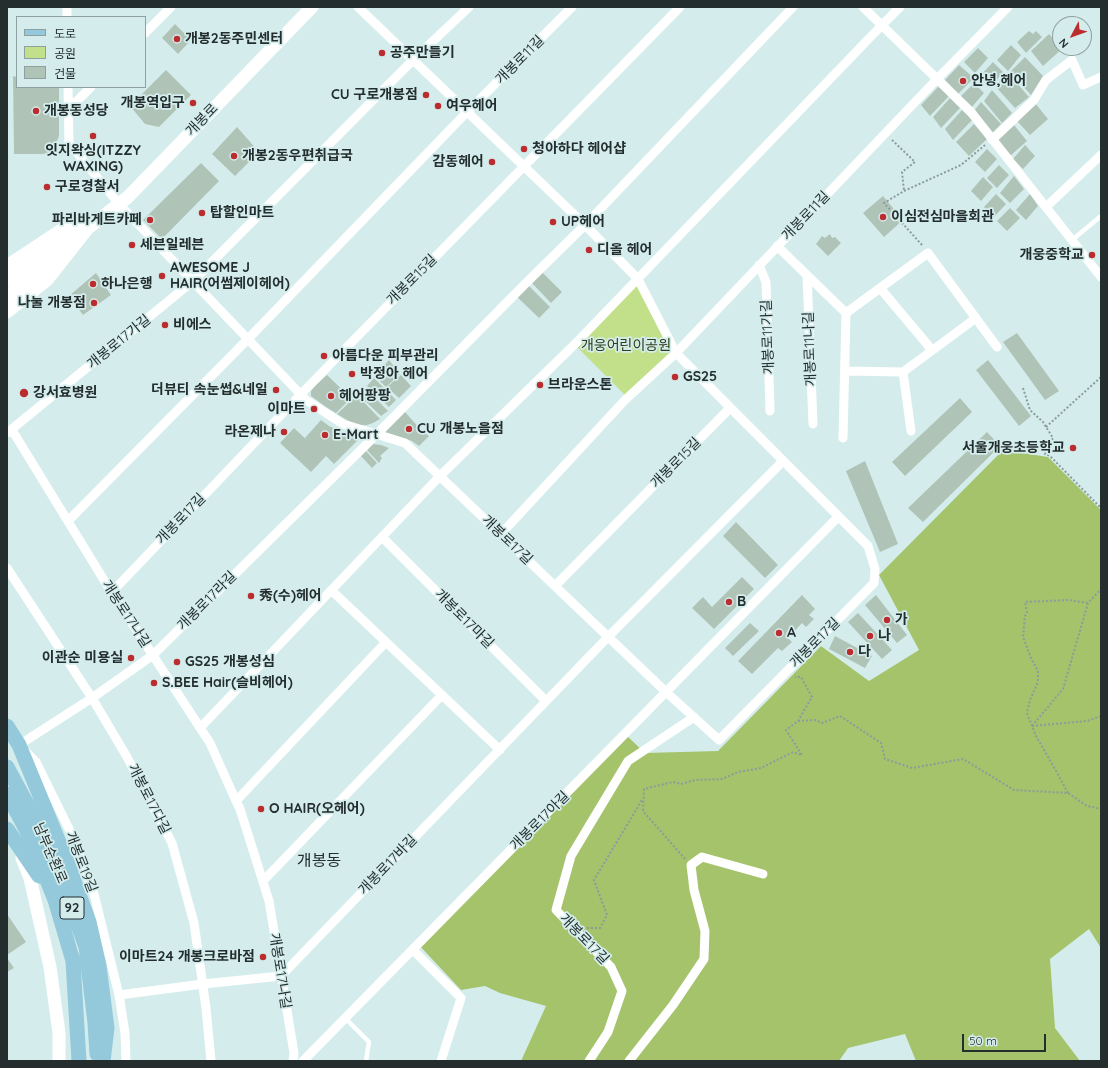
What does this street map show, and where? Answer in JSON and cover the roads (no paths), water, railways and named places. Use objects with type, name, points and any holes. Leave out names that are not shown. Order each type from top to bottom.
[{"type":"main road","name":"개봉로","points":[[7,296],[39,272],[88,228],[128,197],[312,7]]},
{"type":"main road","points":[[8,270],[63,229],[88,228]]},
{"type":"main road","points":[[7,312],[47,280],[88,228]]},
{"type":"main road","points":[[7,726],[19,745],[68,864],[89,922],[99,966],[107,1028],[103,1061]]},
{"type":"main road","name":"남부순환로","points":[[7,767],[39,826],[58,871],[86,947],[98,1061]]},
{"type":"main road","name":"남부순환로","points":[[7,794],[28,833],[55,900],[73,961],[79,1061]]},
{"type":"main road","points":[[7,830],[55,900]]},
{"type":"main road","points":[[7,830],[30,878],[44,938],[50,967],[59,1033],[59,1061]]},
{"type":"street","points":[[146,32],[171,7]]},
{"type":"street","points":[[358,7],[585,225],[638,279],[676,353],[838,517],[666,692]]},
{"type":"street","points":[[193,282],[413,60],[468,7]]},
{"type":"street","name":"개봉로11길","points":[[468,112],[572,7]]},
{"type":"street","points":[[524,167],[680,7]]},
{"type":"street","points":[[377,434],[585,225],[793,7]]},
{"type":"street","points":[[863,7],[971,112],[1101,277]]},
{"type":"street","points":[[200,728],[440,476],[638,279],[900,7]]},
{"type":"street","name":"개봉로11길","points":[[676,353],[936,79],[1008,7]]},
{"type":"street","points":[[992,140],[1034,100],[1046,80],[1072,60],[1083,85],[1101,77]]},
{"type":"street","name":"개봉로17길","points":[[68,88],[69,143],[119,204],[306,400],[343,424],[405,443],[666,692],[719,740],[874,583],[875,569],[868,546],[838,517]]},
{"type":"street","points":[[68,110],[90,88]]},
{"type":"street","points":[[68,521],[248,339],[468,112]]},
{"type":"street","points":[[1046,207],[1101,155]]},
{"type":"street","name":"개봉로15길","points":[[301,394],[524,167]]},
{"type":"street","name":"개봉로11나길","points":[[777,246],[846,313]]},
{"type":"street","points":[[843,438],[846,313],[928,253],[997,347]]},
{"type":"street","name":"개봉로11가길","points":[[759,265],[766,282],[770,411]]},
{"type":"street","name":"개봉로11나길","points":[[807,275],[813,424]]},
{"type":"street","name":"개봉로17가길","points":[[9,432],[193,282]]},
{"type":"street","points":[[880,288],[932,350]]},
{"type":"street","points":[[845,371],[903,372],[976,318]]},
{"type":"street","points":[[501,534],[625,400],[676,353]]},
{"type":"street","points":[[903,372],[911,430]]},
{"type":"street","name":"개봉로17길","points":[[112,592],[301,394]]},
{"type":"street","name":"개봉로15길","points":[[555,586],[730,408]]},
{"type":"street","name":"개봉로17나길","points":[[9,432],[68,521],[210,743],[240,809],[269,901],[294,1053],[293,1061]]},
{"type":"street","name":"개봉로17라길","points":[[19,745],[92,698],[153,655],[377,434]]},
{"type":"street","points":[[608,636],[783,462]]},
{"type":"street","name":"개봉로17마길","points":[[382,537],[546,701]]},
{"type":"street","name":"개봉로17다길","points":[[7,568],[92,698],[127,757],[172,843],[194,923],[206,1008],[211,1061]]},
{"type":"street","points":[[331,590],[500,750]]},
{"type":"street","name":"개봉로17바길","points":[[281,976],[608,636]]},
{"type":"street","points":[[236,801],[386,642]]},
{"type":"street","name":"개봉로17아길","points":[[303,1061],[666,692]]},
{"type":"street","points":[[263,881],[442,695]]},
{"type":"street","name":"개봉로17길","points":[[589,1061],[608,1032],[622,991],[612,968],[556,910],[571,856],[628,761],[694,717]]},
{"type":"street","name":"개봉로19길","points":[[19,745],[36,762],[72,835],[94,894],[119,995],[125,1033],[126,1061]]},
{"type":"street","points":[[629,1061],[673,1005],[704,959],[706,931],[694,890],[691,865],[702,857],[763,874]]},
{"type":"street","points":[[413,950],[461,998],[441,1061]]},
{"type":"street","points":[[119,995],[281,976]]},
{"type":"lane","points":[[1072,240],[1101,216]]},
{"type":"lane","points":[[345,1018],[369,1042],[366,1061]]},
{"type":"place","name":"개봉2동주민센터","points":[[177,39]]},
{"type":"place","name":"공주만들기","points":[[382,53]]},
{"type":"place","name":"안녕,헤어","points":[[963,81]]},
{"type":"place","name":"CU 구로개봉점","points":[[426,95]]},
{"type":"place","name":"개봉역입구","points":[[193,103]]},
{"type":"place","name":"여우헤어","points":[[438,106]]},
{"type":"place","name":"개봉동성당","points":[[36,111]]},
{"type":"place","name":"잇지왁싱(ITZZY WAXING)","points":[[93,136]]},
{"type":"place","name":"청아하다 헤어샵","points":[[524,149]]},
{"type":"place","name":"개봉2동우편취급국","points":[[234,156]]},
{"type":"place","name":"감동헤어","points":[[492,162]]},
{"type":"place","name":"구로경찰서","points":[[47,187]]},
{"type":"place","name":"탑할인마트","points":[[202,213]]},
{"type":"place","name":"이심전심마을회관","points":[[883,217]]},
{"type":"place","name":"파리바게트카페","points":[[150,220]]},
{"type":"place","name":"UP헤어","points":[[553,222]]},
{"type":"place","name":"세븐일레븐","points":[[132,245]]},
{"type":"place","name":"디올 헤어","points":[[589,250]]},
{"type":"place","name":"개웅중학교","points":[[1092,255]]},
{"type":"place","name":"AWESOME J HAIR(어썸제이헤어)","points":[[162,276]]},
{"type":"place","name":"하나은행","points":[[93,284]]},
{"type":"place","name":"나눌 개봉점","points":[[94,303]]},
{"type":"place","name":"비에스","points":[[165,325]]},
{"type":"place","name":"아름다운 피부관리","points":[[324,356]]},
{"type":"place","name":"박정아 헤어","points":[[352,374]]},
{"type":"place","name":"GS25","points":[[675,377]]},
{"type":"place","name":"브라운스톤","points":[[540,385]]},
{"type":"place","name":"더뷰티 속눈썹&네일","points":[[276,390]]},
{"type":"place","name":"강서효병원","points":[[24,393]]},
{"type":"place","name":"헤어팡팡","points":[[331,396]]},
{"type":"place","name":"이마트","points":[[314,409]]},
{"type":"place","name":"CU 개봉노을점","points":[[409,429]]},
{"type":"place","name":"라온제나","points":[[284,432]]},
{"type":"place","name":"E-Mart","points":[[325,435]]},
{"type":"place","name":"서울개웅초등학교","points":[[1073,448]]},
{"type":"place","name":"秀(수)헤어","points":[[251,596]]},
{"type":"place","name":"B","points":[[729,602]]},
{"type":"place","name":"가","points":[[887,620]]},
{"type":"place","name":"A","points":[[779,633]]},
{"type":"place","name":"나","points":[[870,636]]},
{"type":"place","name":"다","points":[[850,652]]},
{"type":"place","name":"이관순 미용실","points":[[131,658]]},
{"type":"place","name":"GS25 개봉성심","points":[[177,662]]},
{"type":"place","name":"S.BEE Hair(슬비헤어)","points":[[154,683]]},
{"type":"place","name":"O HAIR(오헤어)","points":[[261,809]]},
{"type":"place","name":"이마트24 개봉크로바점","points":[[263,957]]},
{"type":"district","name":"개봉동","points":[[319,861]]},
{"type":"park label","name":"개웅어린이공원","points":[[626,346]]}]
